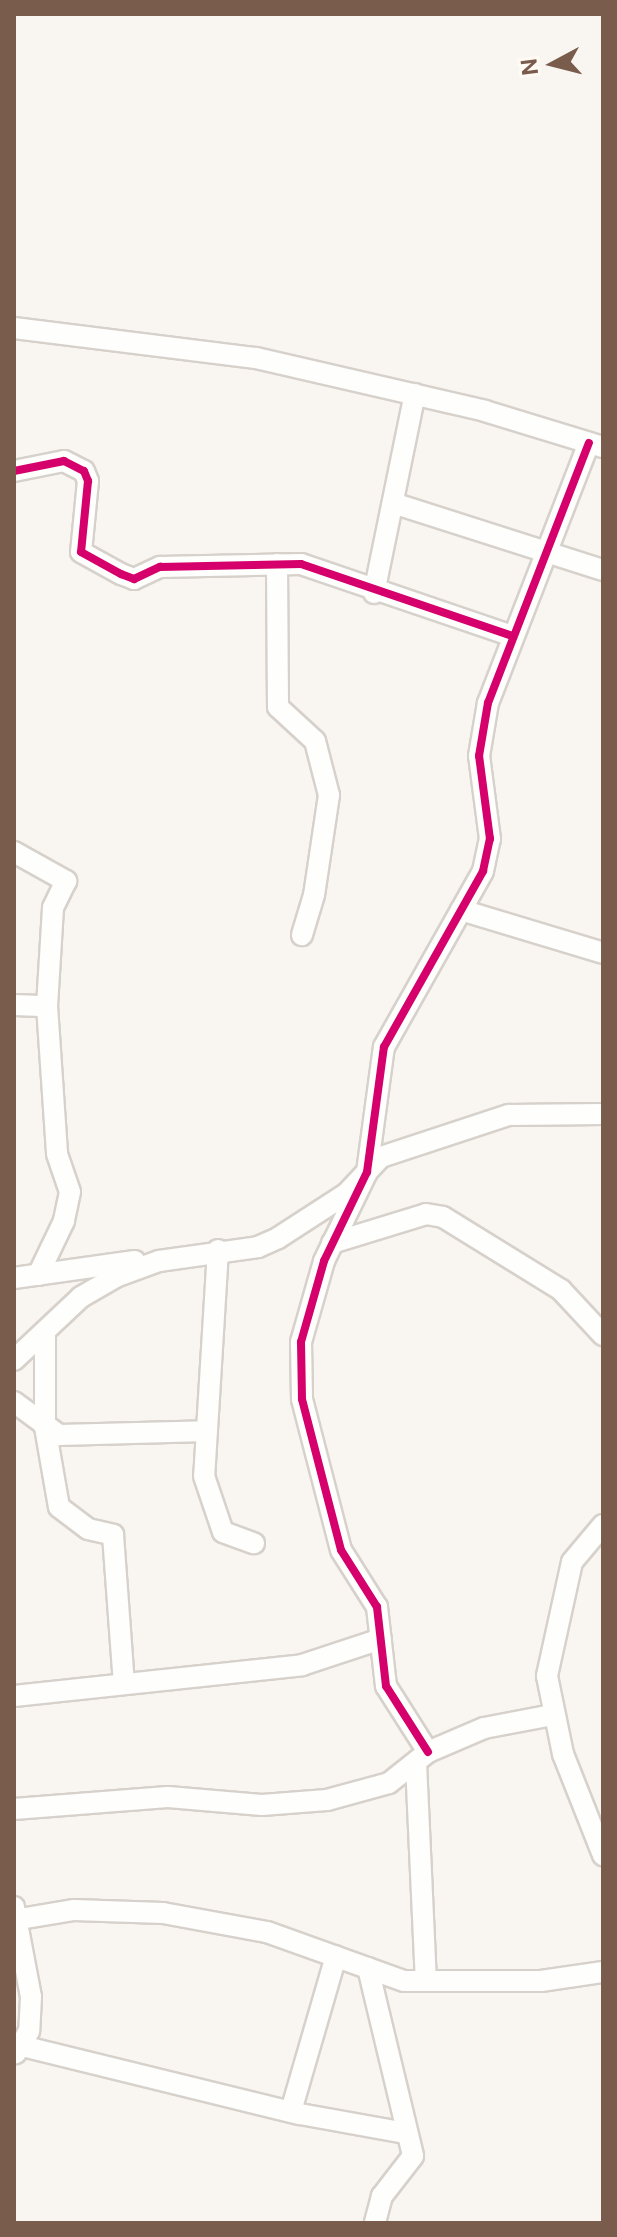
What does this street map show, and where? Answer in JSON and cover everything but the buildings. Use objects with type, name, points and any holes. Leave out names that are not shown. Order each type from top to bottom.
[{"type":"street","points":[[14,328],[213,350],[415,394],[596,445],[545,550],[488,703],[479,751],[489,853],[461,910],[384,1047],[367,1172],[332,1243],[306,1315],[302,1399],[342,1555],[376,1603],[383,1679],[422,1757],[426,1981]]},
{"type":"street","points":[[374,593],[415,394]]},
{"type":"street","points":[[14,471],[64,461],[84,471],[88,481],[81,552],[134,579],[160,567],[277,564],[327,570],[374,593],[512,636]]},
{"type":"street","points":[[393,503],[603,570]]},
{"type":"street","points":[[277,564],[278,707],[315,741],[329,795],[314,895],[302,935]]},
{"type":"street","points":[[14,852],[36,868],[65,878],[53,908],[47,1006],[57,1154],[70,1192],[64,1221],[38,1275]]},
{"type":"street","points":[[461,910],[603,953]]},
{"type":"street","points":[[14,1005],[47,1006]]},
{"type":"street","points":[[14,1278],[258,1247],[278,1238],[346,1194],[381,1157],[509,1115],[603,1114]]},
{"type":"street","points":[[332,1243],[426,1214],[443,1217],[561,1290],[603,1335]]},
{"type":"street","points":[[218,1250],[204,1476],[210,1506],[223,1532],[254,1543]]},
{"type":"street","points":[[14,1360],[88,1293],[159,1261]]},
{"type":"street","points":[[45,1333],[45,1427],[60,1512],[88,1529],[113,1535],[124,1684]]},
{"type":"street","points":[[14,1402],[45,1427],[72,1435],[207,1431]]},
{"type":"street","points":[[603,1525],[580,1547],[566,1581],[548,1666],[552,1715],[603,1855]]},
{"type":"street","points":[[14,1696],[302,1665],[381,1639]]},
{"type":"street","points":[[14,1809],[168,1797],[305,1803],[389,1783],[422,1757],[484,1728],[552,1715]]},
{"type":"street","points":[[406,2133],[291,2111],[17,2048],[29,2031],[31,1997],[15,1915],[74,1910],[163,1913],[267,1932],[404,1981],[541,1981],[603,1972]]},
{"type":"street","points":[[291,2111],[336,1956]]},
{"type":"street","points":[[368,1968],[413,2160],[382,2196],[375,2223]]},
{"type":"cycle path","points":[[428,1752],[386,1686],[377,1607],[341,1550],[302,1399],[301,1342],[324,1261],[367,1172],[384,1047],[483,871],[490,839],[479,756],[488,703],[589,443]]},
{"type":"cycle path","points":[[14,471],[64,461],[84,471],[88,481],[81,552],[134,579],[160,567],[301,564],[512,636]]}]
